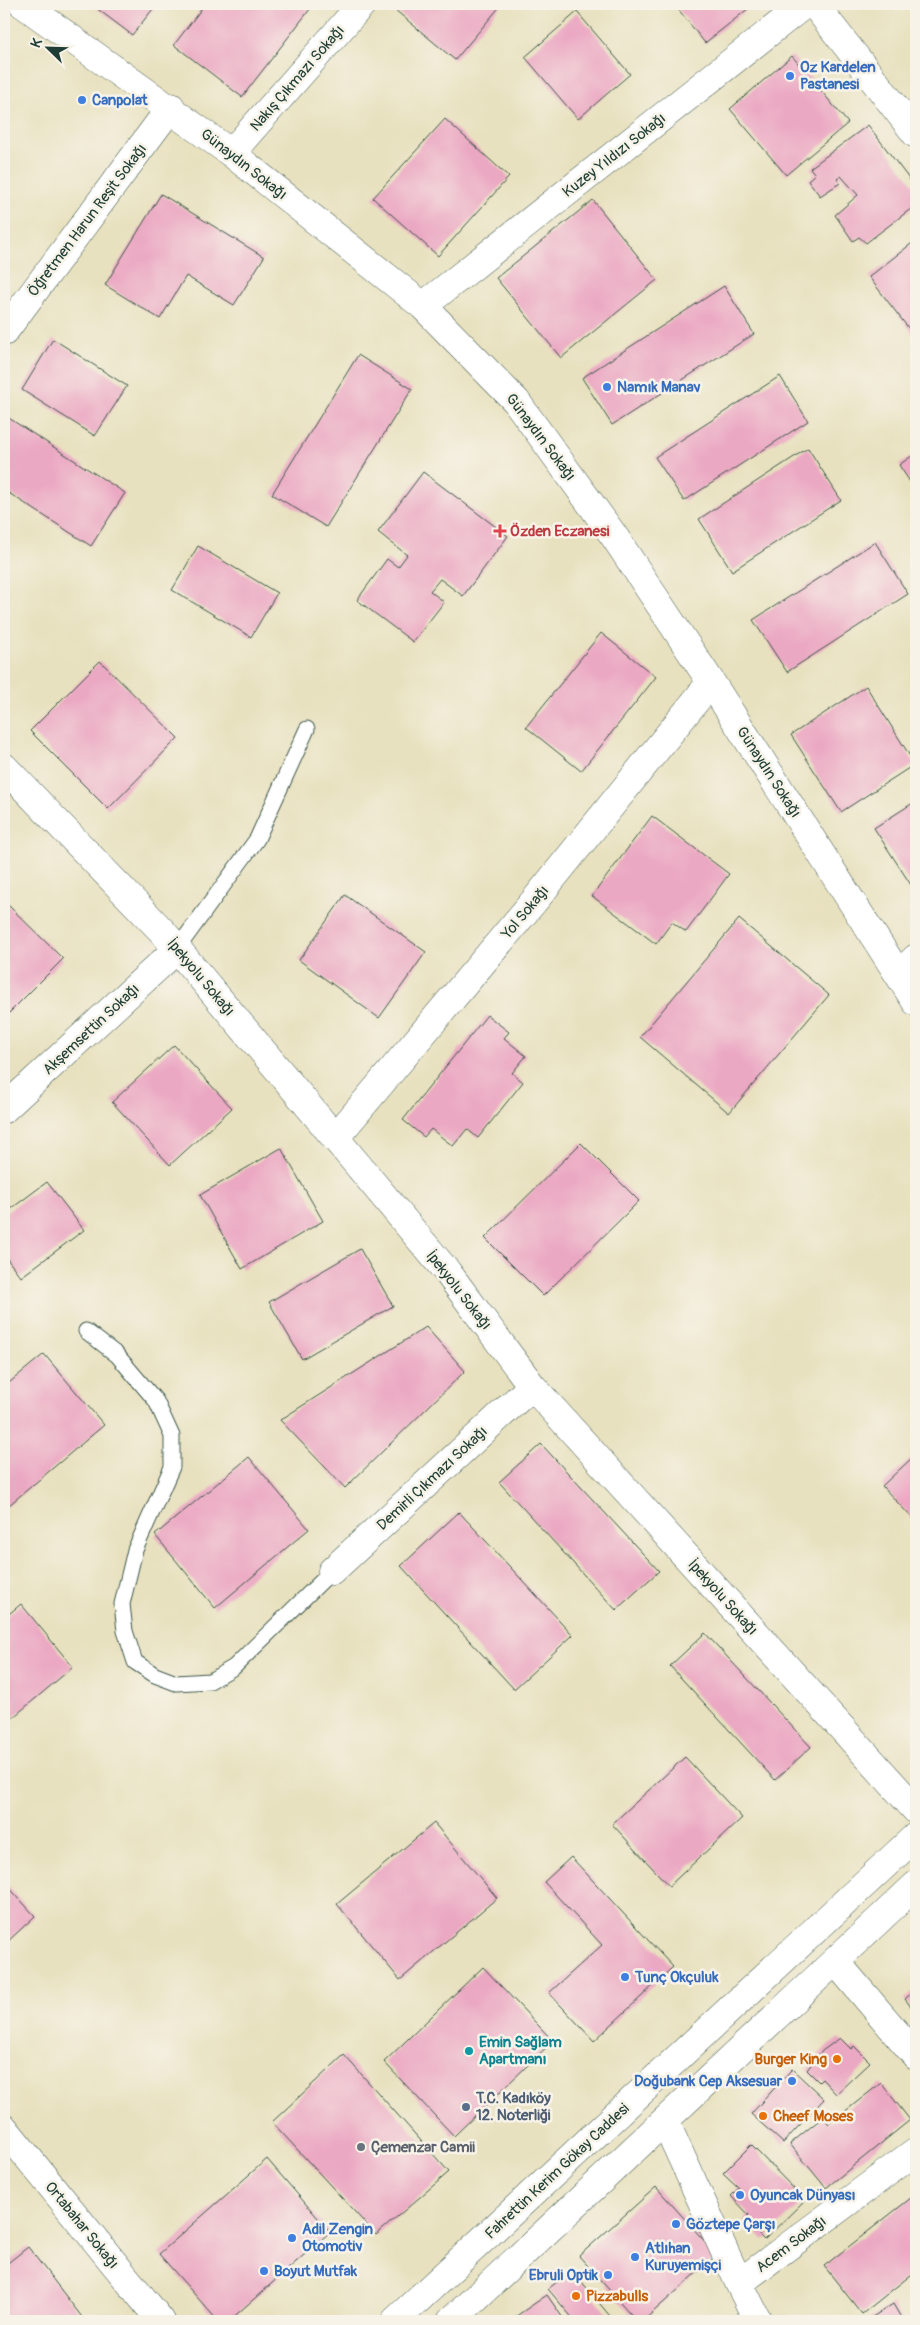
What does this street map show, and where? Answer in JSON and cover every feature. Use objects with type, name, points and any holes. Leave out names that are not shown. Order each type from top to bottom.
[{"type":"street","name":"Günaydın Sokağı","points":[[23,4],[171,108],[231,153],[423,306],[516,401],[614,536],[711,682],[908,966],[916,1002]]},
{"type":"street","name":"Nakış Çıkmazı Sokağı","points":[[231,153],[362,4]]},
{"type":"street","name":"Kuzey Yıldızı Sokağı","points":[[423,306],[805,4]]},
{"type":"street","points":[[814,4],[916,134]]},
{"type":"street","name":"Öğretmen Harun Reşit Sokağı","points":[[4,332],[171,108]]},
{"type":"street","name":"Yol Sokağı","points":[[335,1138],[535,900],[711,682]]},
{"type":"street","name":"İpekyolu Sokağı","points":[[4,768],[177,949],[448,1273],[532,1386],[916,1810]]},
{"type":"street","name":"Akşemsettin Sokağı","points":[[4,1109],[177,949]]},
{"type":"street","name":"Demirli Çıkmazı Sokağı","points":[[332,1571],[532,1386]]},
{"type":"street","name":"Fahrettin Kerim Gökay Caddesi","points":[[395,2321],[916,1836]]},
{"type":"street","points":[[455,2320],[916,1885]]},
{"type":"street","points":[[836,1962],[916,2056]]},
{"type":"street","points":[[665,2122],[758,2321]]},
{"type":"street","name":"Ortabahar Sokağı","points":[[4,2128],[161,2321]]},
{"type":"street","name":"Acem Sokağı","points":[[739,2283],[916,2152]]},
{"type":"lane","points":[[177,949],[257,839],[306,729]]},
{"type":"lane","points":[[86,1331],[117,1355],[156,1401],[172,1436],[172,1467],[135,1550],[122,1604],[125,1631],[135,1662],[155,1675],[176,1683],[210,1681],[234,1667],[332,1571]]},
{"type":"building","points":[[91,4],[157,4],[132,35]]},
{"type":"building","points":[[205,4],[314,4],[242,97],[174,45]]},
{"type":"building","points":[[398,4],[502,4],[455,60],[394,9]]},
{"type":"building","points":[[674,4],[754,4],[705,43]]},
{"type":"building","points":[[577,12],[630,74],[578,119],[525,57]]},
{"type":"building","points":[[792,56],[848,123],[786,175],[730,109]]},
{"type":"building","points":[[445,119],[509,177],[438,256],[373,198]]},
{"type":"building","points":[[868,125],[916,188],[916,205],[866,243],[859,237],[853,241],[835,215],[858,195],[841,176],[837,179],[840,183],[820,196],[808,180],[815,174],[810,168]]},
{"type":"building","points":[[161,194],[264,257],[234,305],[186,276],[160,319],[105,285]]},
{"type":"building","points":[[593,200],[657,280],[561,358],[496,278]]},
{"type":"building","points":[[916,240],[916,338],[869,277]]},
{"type":"building","points":[[724,286],[754,334],[612,425],[582,378]]},
{"type":"building","points":[[53,339],[127,386],[95,436],[22,390]]},
{"type":"building","points":[[358,355],[412,389],[326,527],[272,494]]},
{"type":"building","points":[[780,376],[808,421],[684,501],[655,457]]},
{"type":"building","points":[[4,415],[125,493],[91,546],[4,490]]},
{"type":"building","points":[[808,448],[841,500],[732,571],[699,519]]},
{"type":"building","points":[[916,453],[916,491],[899,465]]},
{"type":"building","points":[[423,472],[508,536],[463,596],[440,579],[430,591],[444,602],[413,642],[357,600],[387,559],[398,567],[407,555],[378,532]]},
{"type":"building","points":[[875,542],[908,594],[787,672],[753,620]]},
{"type":"building","points":[[198,546],[277,593],[251,637],[172,590]]},
{"type":"building","points":[[601,633],[656,677],[581,771],[526,727]]},
{"type":"building","points":[[100,661],[178,738],[108,809],[30,731]]},
{"type":"building","points":[[866,686],[915,764],[841,812],[791,735]]},
{"type":"building","points":[[916,801],[916,886],[913,888],[874,828]]},
{"type":"building","points":[[652,816],[729,874],[686,932],[672,922],[656,944],[592,896]]},
{"type":"building","points":[[345,895],[426,952],[379,1018],[299,960]]},
{"type":"building","points":[[4,901],[63,959],[9,1013],[4,1008]]},
{"type":"building","points":[[739,919],[829,995],[729,1113],[640,1037]]},
{"type":"building","points":[[487,1015],[509,1032],[504,1038],[526,1056],[512,1073],[523,1082],[478,1138],[467,1129],[453,1146],[431,1129],[424,1137],[403,1120]]},
{"type":"building","points":[[174,1045],[232,1108],[170,1165],[112,1102]]},
{"type":"building","points":[[581,1143],[639,1201],[543,1296],[485,1238]]},
{"type":"building","points":[[281,1148],[323,1221],[242,1269],[200,1195]]},
{"type":"building","points":[[47,1182],[84,1230],[21,1277],[4,1255],[4,1214]]},
{"type":"building","points":[[360,1249],[393,1306],[302,1359],[269,1302]]},
{"type":"building","points":[[426,1327],[465,1371],[345,1488],[280,1420]]},
{"type":"building","points":[[44,1354],[104,1425],[8,1506],[4,1501],[4,1387]]},
{"type":"building","points":[[541,1444],[659,1571],[616,1610],[499,1482]]},
{"type":"building","points":[[916,1454],[916,1522],[882,1486]]},
{"type":"building","points":[[249,1457],[309,1529],[215,1608],[155,1535]]},
{"type":"building","points":[[459,1512],[573,1635],[514,1689],[401,1566]]},
{"type":"building","points":[[21,1604],[73,1667],[4,1725],[4,1618]]},
{"type":"building","points":[[705,1633],[811,1747],[775,1780],[670,1666]]},
{"type":"building","points":[[685,1757],[742,1818],[669,1886],[612,1824]]},
{"type":"building","points":[[434,1823],[497,1898],[400,1980],[337,1904]]},
{"type":"building","points":[[571,1857],[673,1967],[594,2041],[549,1993],[602,1945],[544,1882]]},
{"type":"building","points":[[4,1882],[35,1916],[4,1945]]},
{"type":"building","name":"Emin Sağlam Apartmanı","points":[[483,1967],[553,2041],[454,2136],[384,2062]]},
{"type":"building","points":[[916,1989],[916,2013],[905,1999]]},
{"type":"building","points":[[840,2038],[851,2049],[854,2046],[870,2062],[836,2094],[822,2079],[819,2082],[807,2070],[822,2051]]},
{"type":"building","name":"Çemenzar Camii","points":[[344,2055],[449,2172],[376,2235],[272,2122]]},
{"type":"building","points":[[792,2069],[824,2099],[783,2143],[751,2114]]},
{"type":"building","points":[[881,2083],[910,2120],[826,2188],[790,2144],[823,2117],[829,2124]]},
{"type":"building","points":[[751,2145],[805,2200],[764,2240],[744,2220],[749,2215],[731,2196],[739,2188],[723,2173]]},
{"type":"building","points":[[267,2159],[330,2232],[229,2321],[218,2321],[159,2254]]},
{"type":"building","points":[[656,2187],[717,2255],[643,2321],[637,2321],[579,2256]]},
{"type":"building","points":[[916,2194],[916,2271],[862,2314],[824,2266]]},
{"type":"building","points":[[28,2247],[85,2321],[4,2321],[4,2266]]},
{"type":"building","points":[[572,2270],[614,2321],[575,2321],[548,2289]]},
{"type":"building","points":[[547,2295],[565,2321],[509,2321]]},
{"type":"building","points":[[893,2304],[903,2321],[866,2321]]},
{"type":"place","name":"Oz Kardelen Pastanesi","points":[[790,76]]},
{"type":"place","name":"Canpolat","points":[[82,100]]},
{"type":"place","name":"Namık Manav","points":[[607,387]]},
{"type":"place","name":"Özden Eczanesi","points":[[500,531]]},
{"type":"place","name":"Tunç Okçuluk","points":[[625,1977]]},
{"type":"place","name":"Emin Sağlam Apartmanı","points":[[469,2051]]},
{"type":"place","name":"Burger King","points":[[837,2059]]},
{"type":"place","name":"Doğubank Cep Aksesuar","points":[[792,2081]]},
{"type":"place","name":"T.C. Kadıköy 12. Noterliği","points":[[466,2107]]},
{"type":"place","name":"Cheef Moses","points":[[763,2116]]},
{"type":"place","name":"Çemenzar Camii","points":[[361,2147]]},
{"type":"place","name":"Oyuncak Dünyası","points":[[740,2195]]},
{"type":"place","name":"Göztepe Çarşı","points":[[676,2224]]},
{"type":"place","name":"Adil Zengin Otomotiv","points":[[292,2238]]},
{"type":"place","name":"Atlıhan Kuruyemişçi","points":[[635,2257]]},
{"type":"place","name":"Boyut Mutfak","points":[[264,2271]]},
{"type":"place","name":"Ebruli Optik","points":[[608,2275]]},
{"type":"place","name":"Pizzabulls","points":[[576,2296]]}]
